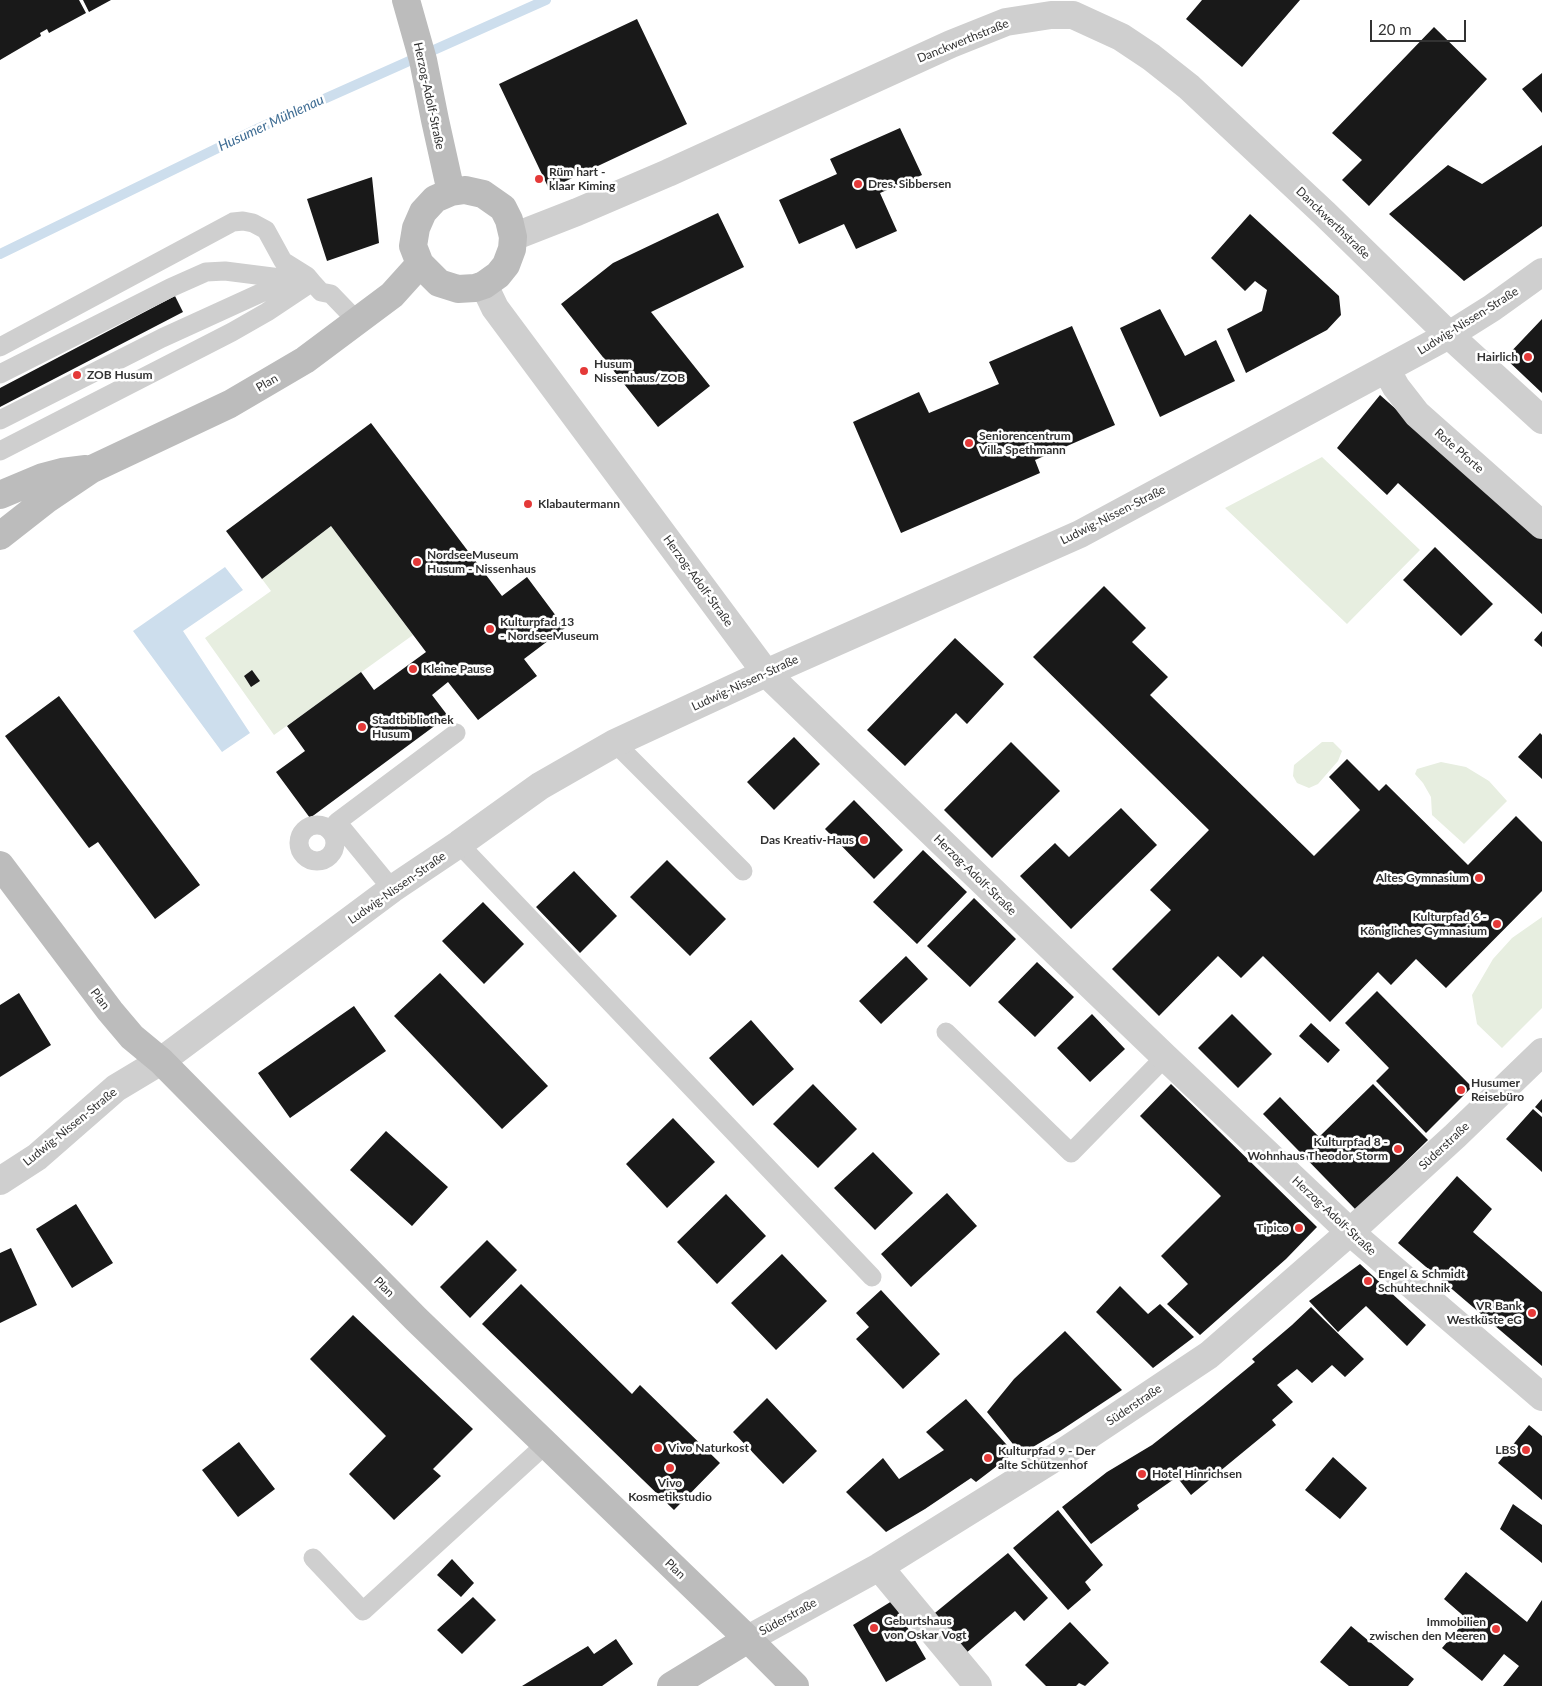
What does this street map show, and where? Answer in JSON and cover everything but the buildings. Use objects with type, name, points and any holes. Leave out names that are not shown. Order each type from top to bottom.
[{"type":"main road","name":"Herzog-Adolf-Straße","points":[[406,1],[423,60],[434,120],[451,192]]},
{"type":"main road","points":[[466,190],[482,194],[502,208],[509,220],[513,237],[512,249],[506,265],[484,285],[475,288],[458,289],[439,283],[420,264],[413,246],[416,228],[423,212],[435,199],[451,192],[466,190]]},
{"type":"main road","name":"Plan","points":[[0,536],[46,500],[92,469],[230,404],[306,360],[392,294],[420,264]]},
{"type":"main road","name":"Plan","points":[[0,495],[43,477],[62,472],[92,469]]},
{"type":"main road","name":"Plan","points":[[0,865],[132,1038],[161,1061],[416,1319],[795,1686]]},
{"type":"main road","name":"Süderstraße","points":[[671,1686],[748,1639]]},
{"type":"street","name":"Danckwerthstraße","points":[[513,237],[668,173],[958,40],[1006,22],[1051,15],[1073,15],[1121,37],[1151,57],[1189,87],[1325,214],[1450,335]]},
{"type":"street","name":"Ludwig-Nissen-Straße","points":[[0,1181],[36,1157],[116,1088],[161,1061],[392,889],[540,786],[615,743],[766,673],[1080,534],[1450,335],[1542,272]]},
{"type":"street","name":"Herzog-Adolf-Straße","points":[[484,285],[495,308],[766,673],[1350,1232],[1542,1397]]},
{"type":"street","points":[[1450,335],[1542,420]]},
{"type":"street","name":"Rote Pforte","points":[[1386,370],[1402,396],[1417,414],[1542,524]]},
{"type":"street","name":"Süderstraße","points":[[748,1639],[879,1567],[1059,1455],[1209,1355],[1350,1232],[1455,1136],[1542,1052]]},
{"type":"street","points":[[879,1567],[978,1686]]},
{"type":"lane","points":[[0,346],[233,222],[253,223],[266,230],[283,261],[307,276],[309,285]]},
{"type":"lane","points":[[0,374],[170,288],[206,272],[225,271],[309,285],[331,294],[356,320]]},
{"type":"lane","points":[[0,420],[162,338],[276,286],[309,285]]},
{"type":"lane","points":[[0,451],[232,332],[309,285]]},
{"type":"lane","points":[[392,889],[334,826],[456,733]]},
{"type":"lane","points":[[615,743],[743,871]]},
{"type":"lane","points":[[459,844],[872,1277]]},
{"type":"lane","points":[[946,1032],[1071,1153],[1165,1056]]},
{"type":"lane","points":[[313,1558],[363,1611],[546,1444]]},
{"type":"shaded area","points":[[1322,457],[1420,550],[1347,624],[1225,508]]},
{"type":"shaded area","points":[[331,526],[413,635],[274,735],[205,638],[271,591],[262,579]]},
{"type":"shaded area","points":[[1322,742],[1333,742],[1342,751],[1338,761],[1318,784],[1309,788],[1297,783],[1293,776],[1294,765]]},
{"type":"shaded area","points":[[1441,762],[1466,767],[1489,781],[1507,801],[1464,844],[1432,815],[1431,797],[1415,774],[1417,769]]},
{"type":"shaded area","points":[[1542,917],[1542,1008],[1502,1048],[1477,1024],[1472,995],[1493,959],[1512,938]]},
{"type":"water","points":[[225,567],[243,590],[183,631],[250,733],[222,752],[133,631]]},
{"type":"waterway","name":"Husumer Mühlenau","points":[[0,254],[259,128],[546,0]]},
{"type":"place","name":"Rüm hart - klaar Kiming","points":[[539,179]]},
{"type":"place","name":"Dres. Sibbersen","points":[[858,184]]},
{"type":"place","name":"Hairlich","points":[[1528,357]]},
{"type":"place","name":"Husum Nissenhaus/ZOB","points":[[584,371]]},
{"type":"place","name":"ZOB Husum","points":[[77,375]]},
{"type":"place","name":"Seniorencentrum Villa Spethmann","points":[[969,443]]},
{"type":"place","name":"Klabautermann","points":[[528,504]]},
{"type":"place","name":"NordseeMuseum Husum - Nissenhaus","points":[[417,562]]},
{"type":"place","name":"Kulturpfad 13 - NordseeMuseum","points":[[490,629]]},
{"type":"place","name":"Kleine Pause","points":[[413,669]]},
{"type":"place","name":"Stadtbibliothek Husum","points":[[362,727]]},
{"type":"place","name":"Das Kreativ-Haus","points":[[864,840]]},
{"type":"place","name":"Altes Gymnasium","points":[[1479,878]]},
{"type":"place","name":"Kulturpfad 6 - Königliches Gymnasium","points":[[1497,924]]},
{"type":"place","name":"Husumer Reisebüro","points":[[1461,1090]]},
{"type":"place","name":"Kulturpfad 8 - Wohnhaus Theodor Storm","points":[[1398,1149]]},
{"type":"place","name":"Tipico","points":[[1299,1228]]},
{"type":"place","name":"Engel & Schmidt Schuhtechnik","points":[[1368,1281]]},
{"type":"place","name":"VR Bank Westküste eG","points":[[1532,1313]]},
{"type":"place","name":"Vivo Naturkost","points":[[658,1448]]},
{"type":"place","name":"LBS","points":[[1526,1450]]},
{"type":"place","name":"Kulturpfad 9 - Der alte Schützenhof","points":[[988,1458]]},
{"type":"place","name":"Vivo Kosmetikstudio","points":[[670,1468]]},
{"type":"place","name":"Hotel Hinrichsen","points":[[1142,1474]]},
{"type":"place","name":"Geburtshaus von Oskar Vogt","points":[[874,1628]]},
{"type":"place","name":"Immobilien zwischen den Meeren","points":[[1496,1629]]}]
